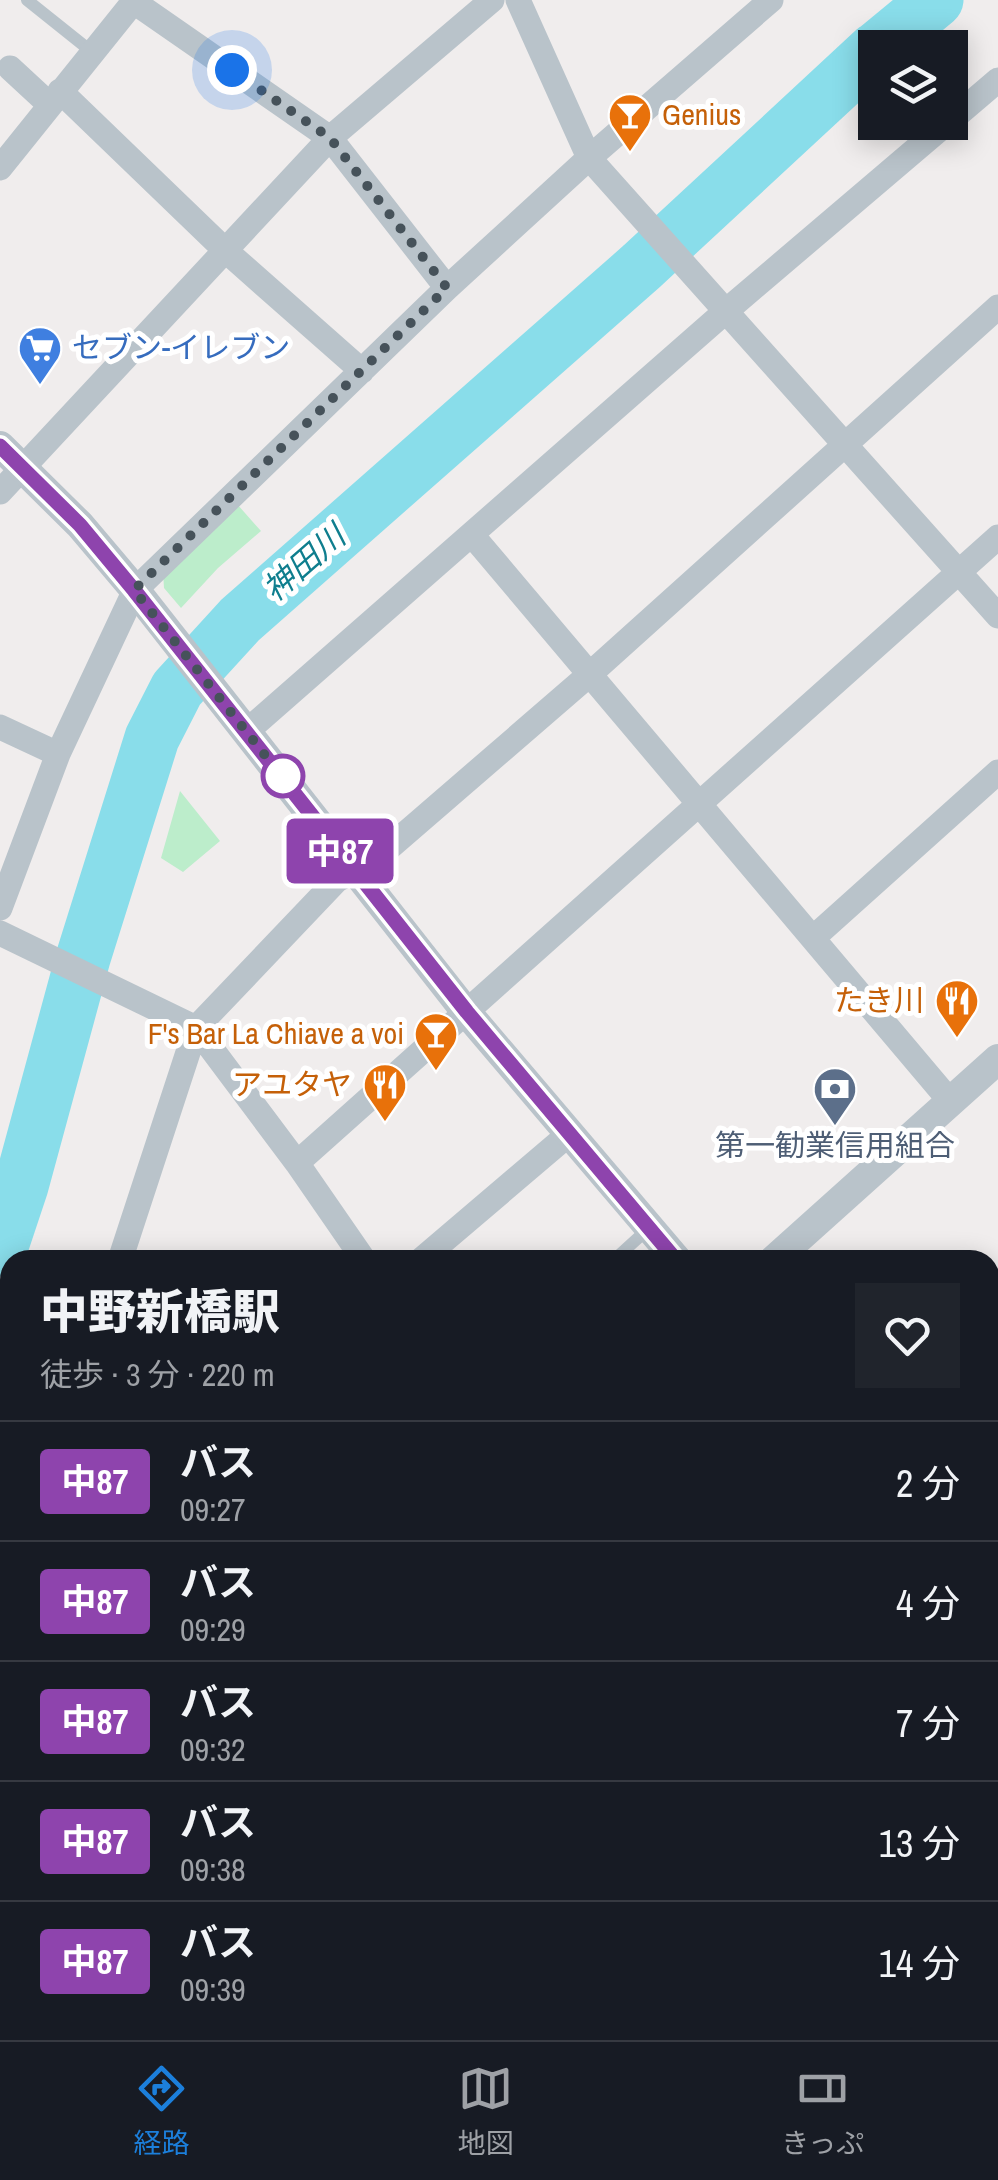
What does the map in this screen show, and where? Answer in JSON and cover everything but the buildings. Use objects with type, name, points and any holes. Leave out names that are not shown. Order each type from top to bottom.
[{"type":"street","points":[[0,492],[330,138],[492,0]]},
{"type":"street","points":[[518,0],[588,158],[998,616]]},
{"type":"street","points":[[0,908],[58,754],[134,590],[447,288],[588,158],[772,0]]},
{"type":"street","points":[[0,168],[135,1],[330,138],[447,288]]},
{"type":"street","points":[[10,68],[55,98],[362,372]]},
{"type":"street","points":[[968,106],[998,80]]},
{"type":"street","points":[[247,731],[928,140]]},
{"type":"street","points":[[123,1250],[196,1028],[337,880],[376,859],[590,674],[998,307]]},
{"type":"street","points":[[0,446],[80,525],[134,590],[467,1012],[668,1250]]},
{"type":"street","points":[[472,535],[950,1101]]},
{"type":"street","points":[[297,1164],[998,538]]},
{"type":"street","points":[[0,727],[58,754]]},
{"type":"street","points":[[813,938],[998,772]]},
{"type":"street","points":[[0,933],[196,1028],[357,1250]]},
{"type":"street","points":[[785,1250],[998,1060]]},
{"type":"street","points":[[433,1250],[569,1134]]},
{"type":"lane","points":[[27,0],[92,52]]},
{"type":"lane","points":[[625,1250],[649,1228]]},
{"type":"green space","points":[[237,504],[261,531],[218,568],[181,608],[164,588],[163,571]]},
{"type":"green space","points":[[180,791],[220,841],[183,872],[161,858]]},
{"type":"waterway","name":"神田川","points":[[900,30],[936,0]]},
{"type":"waterway","name":"神田川","points":[[0,1249],[83,958],[152,738],[177,689],[240,620],[642,266],[858,66]]},
{"type":"bus line","name":"中87","points":[[0,446],[80,525],[134,590],[467,1012],[668,1250]]},
{"type":"place","name":"Genius","points":[[630,153]]},
{"type":"place","name":"セブン-イレブン","points":[[40,386]]},
{"type":"place","name":"たき川","points":[[957,1039]]},
{"type":"place","name":"F's Bar La Chiave a voi","points":[[436,1072]]},
{"type":"place","name":"アユタヤ","points":[[385,1123]]},
{"type":"place","name":"第一勧業信用組合","points":[[835,1127]]},
{"type":"route","points":[[232,70],[330,138],[447,288],[134,590],[291,788],[283,776]]}]
